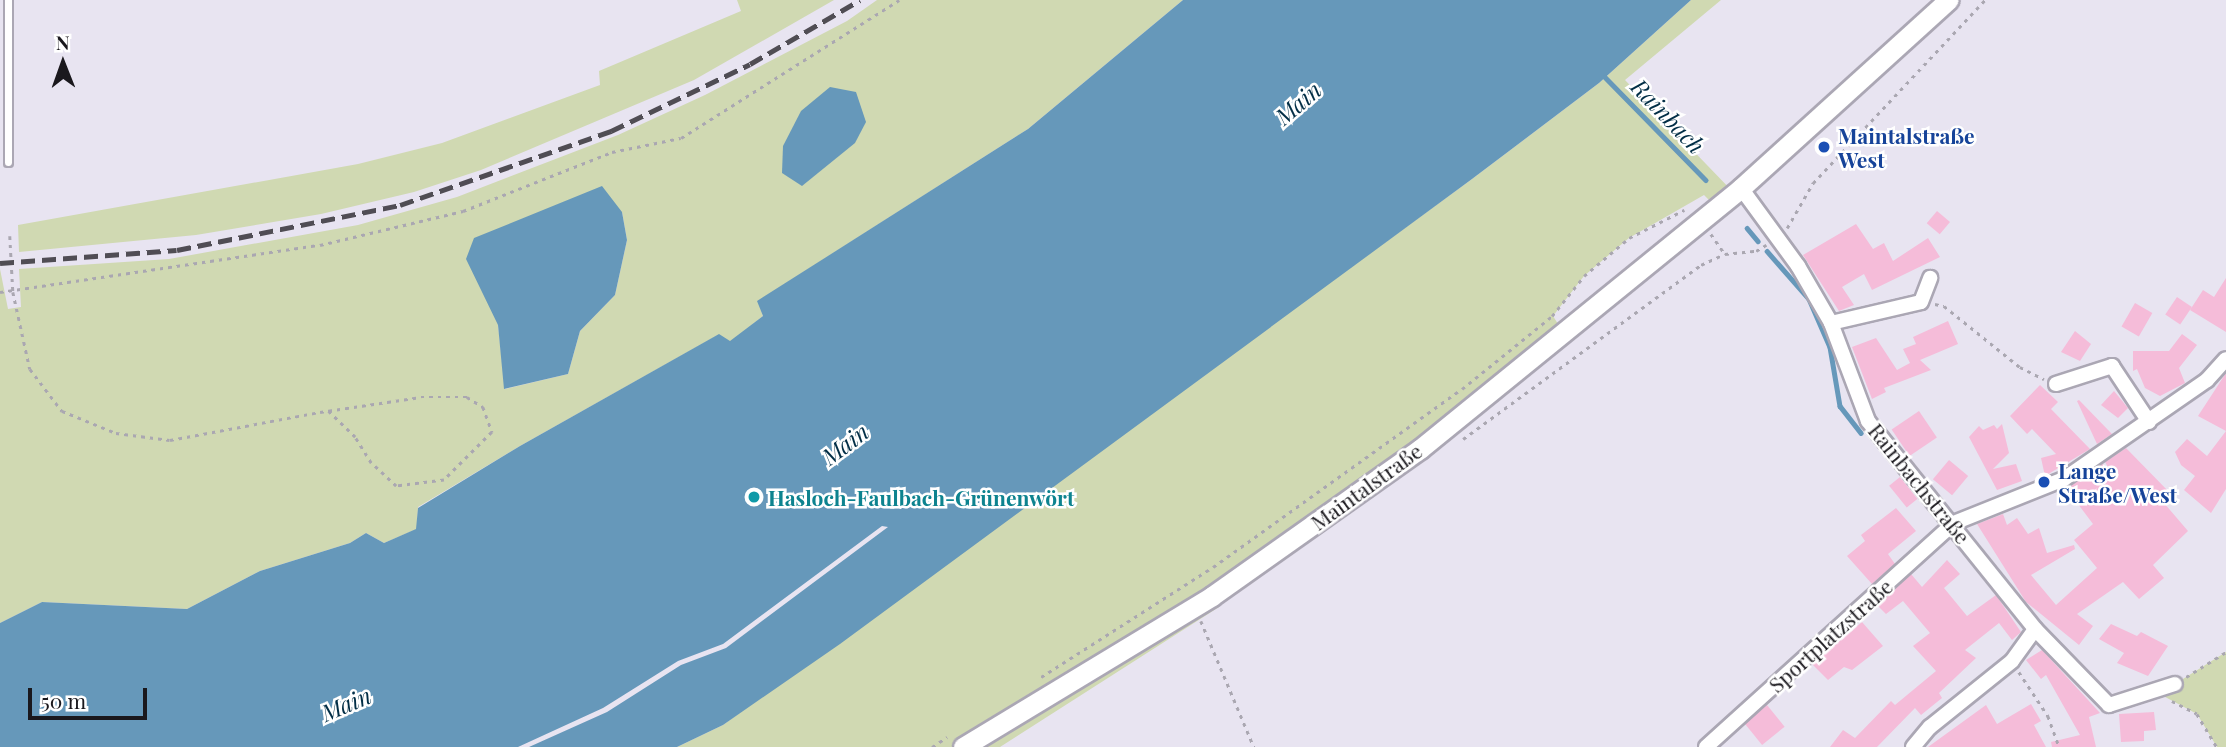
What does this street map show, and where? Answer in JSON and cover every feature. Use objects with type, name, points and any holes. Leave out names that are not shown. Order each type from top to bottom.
[{"type":"main road","name":"Maintalstraße","points":[[959,740],[1212,596],[1420,449],[1741,188],[1948,0]]},
{"type":"street","name":"Rainbachstraße","points":[[1741,188],[1777,237],[1831,323],[1868,421],[1954,523],[2035,629],[2109,705],[2154,691]]},
{"type":"street","points":[[1831,323],[1921,302],[1930,278]]},
{"type":"street","points":[[1954,523],[2064,479],[2207,380],[2226,359]]},
{"type":"street","points":[[2056,384],[2112,366],[2149,422]]},
{"type":"street","name":"Sportplatzstraße","points":[[1706,747],[1954,523]]},
{"type":"street","points":[[1913,747],[1930,727],[2012,661],[2035,629]]},
{"type":"street","points":[[2154,691],[2175,684]]},
{"type":"lane","points":[[8,0],[8,162]]},
{"type":"path","points":[[0,292],[320,245],[463,211],[612,152],[681,138],[899,0]]},
{"type":"path","points":[[1037,680],[1213,567],[1462,389],[1552,316],[1584,276],[1629,238],[1686,209],[1702,219],[1725,254],[1756,251],[1777,237],[1813,183],[1985,0]]},
{"type":"path","points":[[10,236],[13,292],[30,369],[62,411],[116,433],[170,440],[327,411],[421,397],[467,397],[483,407],[492,432],[444,480],[397,486],[371,463],[355,437],[327,411]]},
{"type":"path","points":[[1921,302],[1944,306],[2020,367],[2056,384]]},
{"type":"path","points":[[1201,620],[1254,747]]},
{"type":"path","points":[[2175,684],[2226,652]]},
{"type":"path","points":[[2012,661],[2048,716],[2059,747]]},
{"type":"path","points":[[2154,691],[2197,714],[2217,747]]},
{"type":"path","points":[[932,747],[959,740]]},
{"type":"green space","points":[[737,0],[834,0],[694,80],[481,170],[414,192],[321,214],[196,235],[19,252],[18,225],[358,164],[442,143],[600,85],[599,71],[741,11]]},
{"type":"green space","points":[[877,0],[1183,0],[1028,129],[758,301],[763,316],[729,343],[718,335],[520,446],[418,507],[417,529],[384,543],[366,533],[350,543],[260,571],[187,609],[42,602],[0,623],[0,269],[8,309],[21,307],[19,269],[169,259],[358,225],[457,197],[618,135],[705,95],[847,21]],"holes":[[[622,212],[627,240],[615,295],[580,331],[568,374],[505,389],[498,325]]]},
{"type":"green space","points":[[1691,0],[1721,0],[1625,80],[1734,193],[1716,207],[1704,195],[1629,238],[1584,276],[1553,316],[1563,332],[1212,596],[1219,607],[1000,747],[677,747],[723,725],[1472,179],[1599,83]]},
{"type":"green space","points":[[2226,652],[2226,747],[2217,747],[2197,714],[2154,691],[2175,684]]},
{"type":"water","name":"Main","points":[[1183,0],[1691,0],[1599,83],[1472,179],[840,644],[723,725],[677,747],[529,747],[607,712],[681,665],[726,648],[888,527],[882,526],[723,644],[678,661],[603,708],[518,747],[0,747],[0,623],[42,602],[187,609],[260,571],[350,543],[366,533],[384,543],[416,529],[418,508],[520,446],[719,334],[730,341],[763,316],[757,301],[1028,129]]},
{"type":"water","points":[[830,87],[856,92],[866,122],[855,143],[802,186],[782,173],[783,146],[801,111]]},
{"type":"water","points":[[602,186],[622,212],[627,240],[615,295],[580,331],[568,374],[504,389],[498,325],[466,259],[474,238]]},
{"type":"building","points":[[1937,211],[1950,222],[1940,234],[1927,223]]},
{"type":"building","points":[[1856,224],[1873,249],[1884,243],[1893,261],[1928,238],[1940,257],[1872,290],[1864,274],[1842,287],[1854,305],[1839,311],[1803,255]]},
{"type":"building","points":[[2226,278],[2226,332],[2190,310],[2203,290],[2214,297]]},
{"type":"building","points":[[2177,297],[2192,307],[2180,324],[2165,314]]},
{"type":"building","points":[[2135,303],[2152,313],[2139,336],[2122,326]]},
{"type":"building","points":[[1948,321],[1958,344],[1920,360],[1931,370],[1884,388],[1886,392],[1872,399],[1852,347],[1876,338],[1897,370],[1910,363],[1903,349],[1916,344],[1913,337]]},
{"type":"building","points":[[2075,331],[2091,344],[2080,361],[2061,352]]},
{"type":"building","points":[[2182,334],[2197,345],[2179,368],[2185,383],[2160,396],[2145,388],[2137,369],[2133,371],[2133,351],[2169,351]]},
{"type":"building","points":[[2226,373],[2226,431],[2198,416]]},
{"type":"building","points":[[2040,385],[2058,402],[2051,409],[2090,449],[2045,476],[2041,458],[2056,454],[2032,429],[2027,434],[2010,416]]},
{"type":"building","points":[[2114,391],[2128,408],[2118,418],[2101,405]]},
{"type":"building","points":[[2077,401],[2112,434],[2097,444]]},
{"type":"building","points":[[1919,411],[1937,438],[1910,456],[1892,429]]},
{"type":"building","points":[[2002,424],[2009,453],[1993,469],[2016,464],[2022,481],[1997,490],[1969,437],[1979,426],[1983,430],[1994,425],[1997,429]]},
{"type":"building","points":[[2226,431],[2226,489],[2211,513],[2184,490],[2195,476],[2181,465],[2175,452],[2187,439],[2207,456]]},
{"type":"building","points":[[2126,448],[2173,496],[2164,503],[2188,531],[2153,565],[2164,578],[2139,599],[2123,582],[2077,614],[2093,626],[2079,645],[2026,602],[1977,524],[2003,514],[2007,525],[2017,518],[2028,534],[2039,528],[2047,553],[2074,545],[2075,549],[2031,575],[2056,605],[2097,568],[2074,540],[2093,524],[2066,488],[2103,464],[2109,469],[2105,462]]},
{"type":"building","points":[[1949,460],[1968,476],[1952,495],[1933,479]]},
{"type":"building","points":[[1900,477],[1918,499],[1907,508],[1889,486]]},
{"type":"building","points":[[1896,508],[1916,531],[1888,554],[1895,564],[1872,584],[1847,556],[1865,541],[1861,535]]},
{"type":"building","points":[[1947,560],[1960,574],[1944,588],[1967,616],[1996,595],[2021,632],[2012,640],[1999,623],[1965,650],[1976,658],[1939,693],[1942,698],[1921,715],[1915,708],[1877,747],[1830,747],[1843,730],[1855,738],[1891,701],[1895,705],[1936,671],[1913,646],[1930,633],[1903,601],[1886,614],[1877,605],[1911,574],[1922,587]]},
{"type":"building","points":[[1862,622],[1883,646],[1852,670],[1844,667],[1828,680],[1812,664]]},
{"type":"building","points":[[2111,624],[2137,636],[2141,632],[2168,646],[2148,676],[2117,663],[2124,653],[2099,639]]},
{"type":"building","points":[[2042,650],[2100,713],[2089,717],[2096,747],[2052,747],[2051,742],[2080,735],[2046,675],[2041,679],[2026,660]]},
{"type":"building","points":[[2031,704],[2041,721],[2034,725],[2046,747],[1928,747],[1986,705],[1997,724]]},
{"type":"building","points":[[1767,705],[1785,727],[1762,745],[1744,723]]},
{"type":"building","points":[[2154,712],[2156,730],[2144,731],[2144,741],[2121,742],[2119,714]]},
{"type":"waterway","name":"Rainbach","points":[[1605,77],[1706,180]]},
{"type":"waterway","name":"Rainbach","points":[[1747,228],[1758,241]]},
{"type":"waterway","name":"Rainbach","points":[[1767,251],[1809,299],[1830,347],[1840,406],[1861,433]]},
{"type":"railway","points":[[0,263],[177,250],[400,205],[611,131],[750,64],[860,0]]},
{"type":"place","name":"Maintalstraße West","points":[[1824,147]]},
{"type":"place","name":"Lange Straße/West","points":[[2044,482]]},
{"type":"place","name":"Hasloch-Faulbach-Grünenwört","points":[[754,497]]}]
